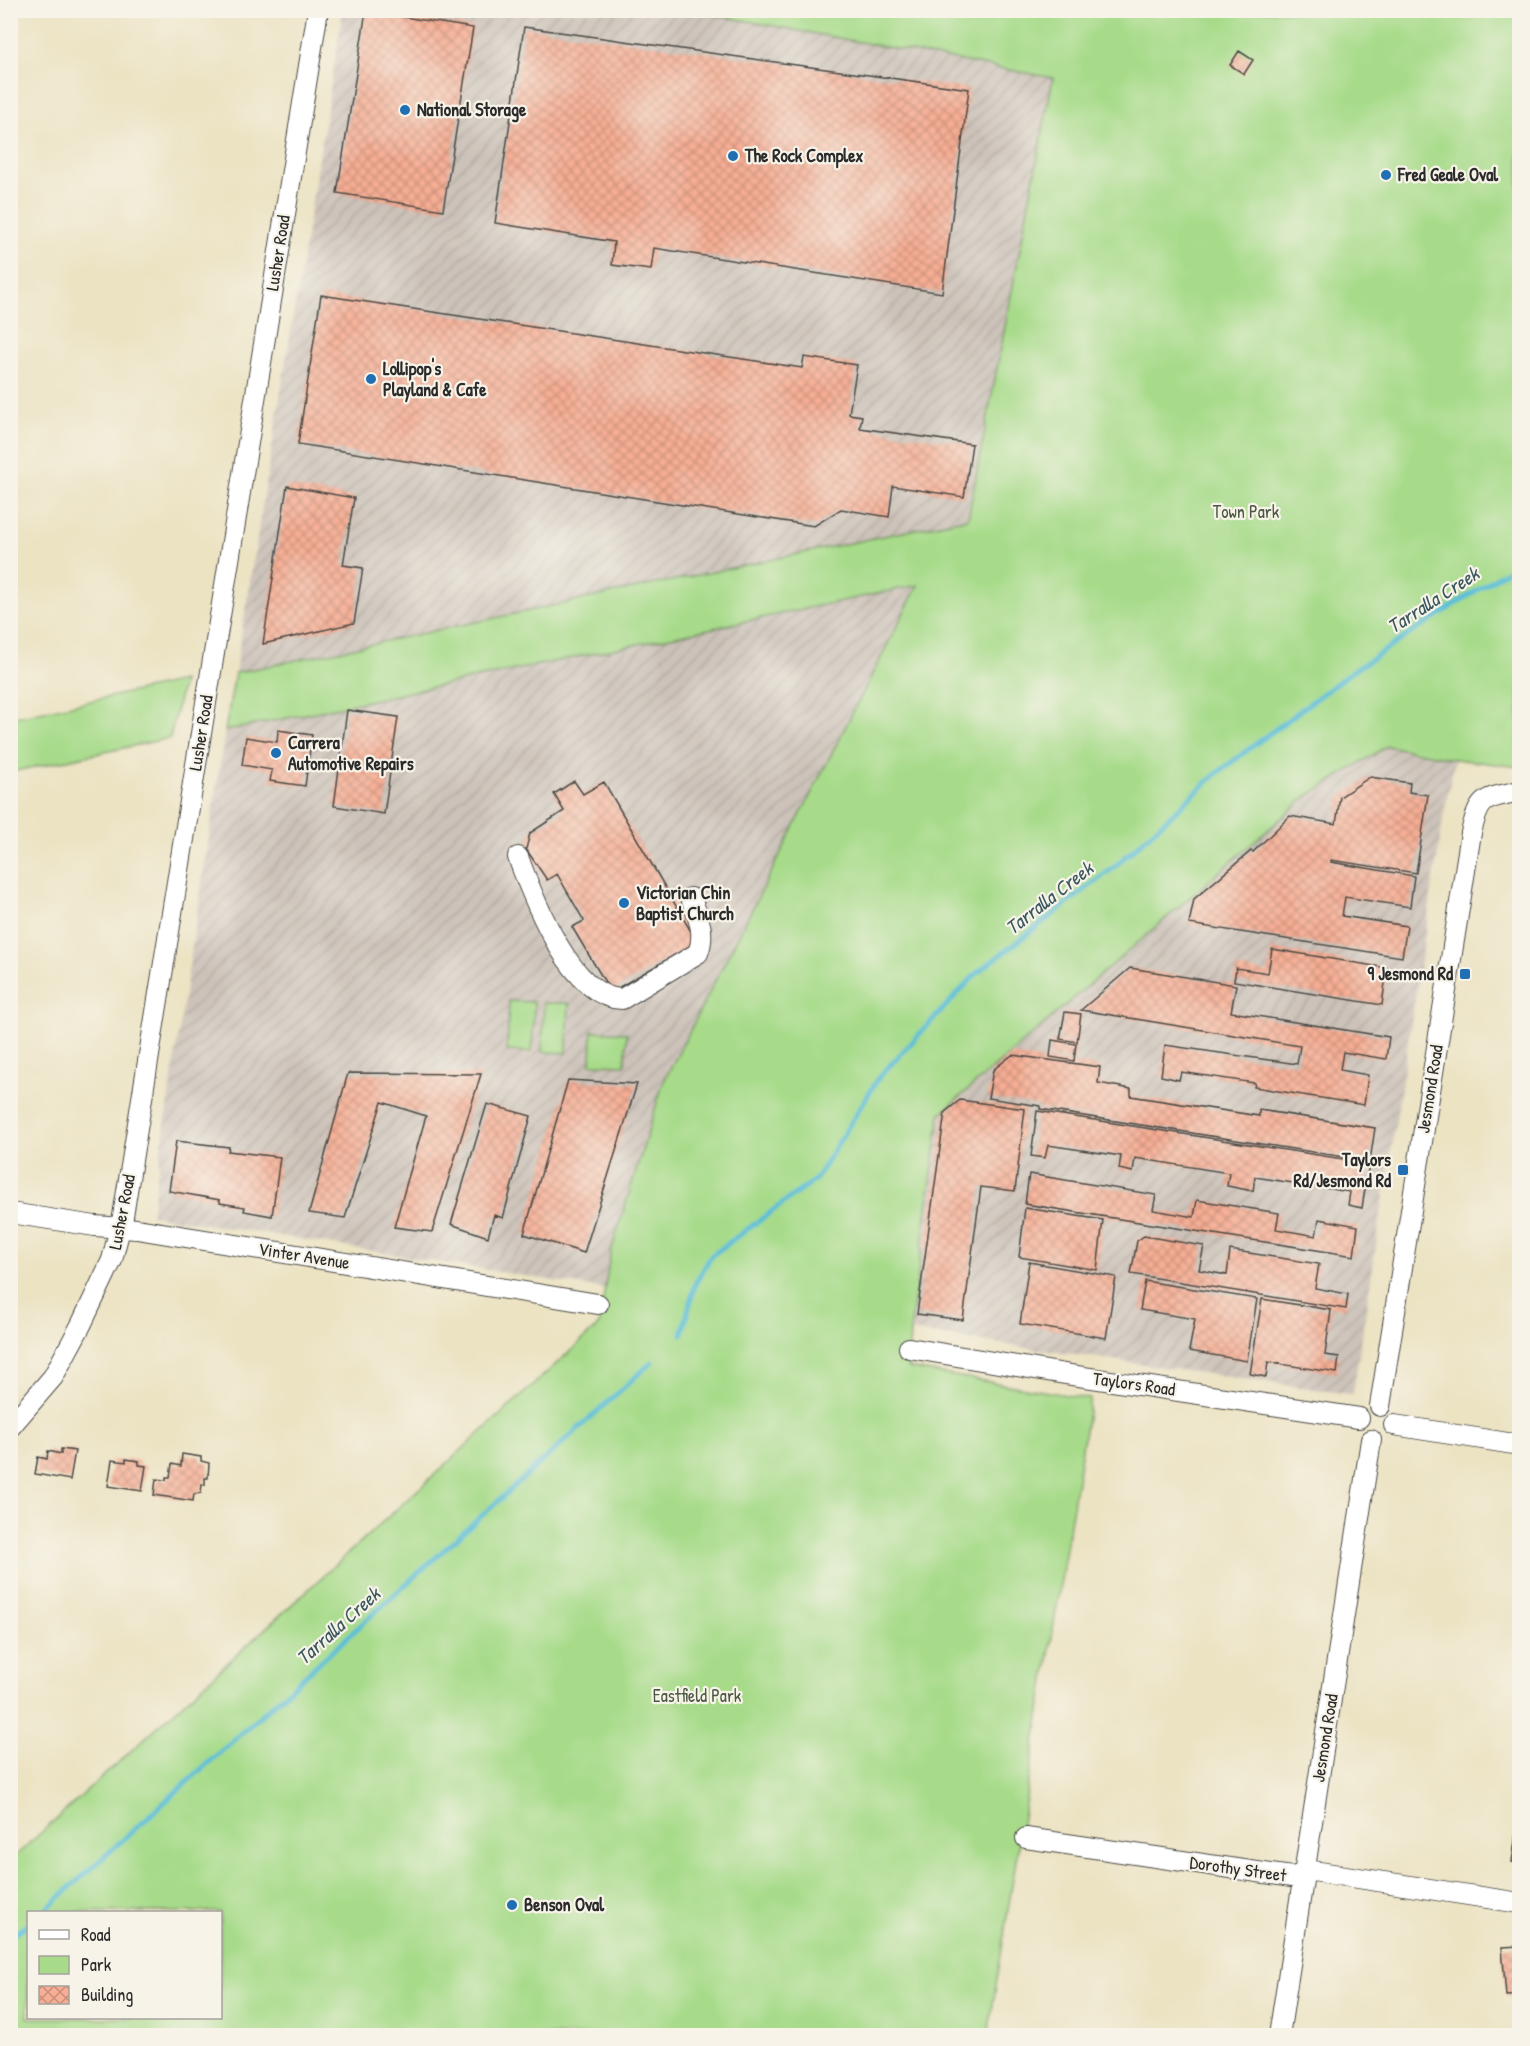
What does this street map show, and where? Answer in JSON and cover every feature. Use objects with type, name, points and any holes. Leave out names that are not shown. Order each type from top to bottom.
[{"type":"street","name":"Lusher Road","points":[[10,1427],[53,1377],[108,1269],[123,1216],[318,10]]},
{"type":"street","name":"Jesmond Road","points":[[1380,1406],[1471,833],[1479,807],[1494,796],[1516,793]]},
{"type":"street","points":[[518,857],[534,899],[566,956],[584,982],[598,993],[612,999],[622,999],[698,953],[703,942],[702,928],[691,898]]},
{"type":"street","name":"Vinter Avenue","points":[[10,1213],[120,1228],[598,1304]]},
{"type":"street","name":"Taylors Road","points":[[909,1348],[1359,1418]]},
{"type":"street","points":[[1375,1405],[1389,1411],[1394,1425],[1386,1438],[1371,1440],[1359,1429],[1359,1418],[1365,1409],[1375,1405]]},
{"type":"street","points":[[1394,1425],[1520,1445]]},
{"type":"street","name":"Jesmond Road","points":[[1279,2036],[1371,1440]]},
{"type":"street","name":"Dorothy Street","points":[[1026,1838],[1292,1877],[1313,1871],[1520,1903]]},
{"type":"shaded area","points":[[343,11],[693,11],[1053,78],[967,518],[235,673]]},
{"type":"shaded area","points":[[919,584],[663,1083],[610,1255],[604,1289],[151,1215],[225,731]]},
{"type":"shaded area","points":[[1387,746],[1455,759],[1445,807],[1353,1393],[911,1331],[940,1114],[1306,797]]},
{"type":"green space","points":[[693,11],[1519,11],[1519,767],[1455,759],[1387,746],[1306,797],[940,1114],[910,1331],[908,1368],[1090,1399],[988,2035],[11,2036],[11,1860],[599,1325],[610,1255],[663,1083],[918,585],[225,731],[235,673],[968,518],[1053,78]]},
{"type":"green space","points":[[183,681],[170,738],[11,772],[11,718]]},
{"type":"green space","points":[[509,1001],[534,1002],[532,1052],[507,1051]]},
{"type":"green space","points":[[544,1003],[569,1003],[567,1053],[542,1052]]},
{"type":"green space","points":[[592,1031],[627,1033],[625,1065],[591,1064]]},
{"type":"building","name":"National Storage","points":[[366,11],[473,28],[443,210],[337,193]]},
{"type":"building","name":"The Rock Complex","points":[[524,27],[969,89],[942,293],[654,248],[651,270],[612,265],[614,242],[495,223]]},
{"type":"building","points":[[1239,51],[1253,60],[1244,74],[1230,65]]},
{"type":"building","points":[[321,295],[802,368],[804,357],[857,365],[849,414],[862,416],[860,428],[972,444],[964,497],[893,486],[889,517],[841,509],[814,526],[298,444]]},
{"type":"building","points":[[287,486],[354,498],[343,565],[363,568],[354,623],[263,644]]},
{"type":"building","points":[[347,710],[398,717],[384,814],[334,806]]},
{"type":"building","name":"Carrera Automotive Repairs","points":[[278,730],[312,735],[305,786],[270,781],[272,770],[242,765],[246,737],[277,742]]},
{"type":"building","points":[[1370,777],[1410,783],[1409,792],[1428,795],[1416,873],[1331,860],[1331,862],[1414,876],[1410,907],[1345,897],[1342,916],[1407,926],[1402,957],[1189,924],[1194,899],[1251,851],[1253,852],[1290,816],[1336,824],[1340,797]]},
{"type":"building","name":"Victorian Chin Baptist Church","points":[[574,781],[583,794],[604,782],[697,942],[611,992],[572,927],[584,921],[557,874],[547,880],[526,849],[530,833],[564,811],[554,794]]},
{"type":"building","points":[[1272,949],[1387,968],[1382,1005],[1234,981],[1236,968],[1268,973]]},
{"type":"building","points":[[1130,968],[1236,985],[1231,1012],[1389,1037],[1386,1059],[1343,1052],[1340,1070],[1368,1075],[1364,1105],[1254,1087],[1255,1083],[1181,1072],[1179,1080],[1161,1076],[1165,1045],[1297,1064],[1300,1046],[1081,1010]]},
{"type":"building","points":[[1065,1012],[1081,1014],[1077,1042],[1060,1039]]},
{"type":"building","points":[[1052,1040],[1076,1044],[1074,1061],[1050,1057]]},
{"type":"building","points":[[1012,1055],[1100,1067],[1098,1083],[1131,1089],[1131,1096],[1259,1116],[1259,1110],[1375,1128],[1370,1161],[1040,1109],[1040,1106],[988,1098],[993,1070]]},
{"type":"building","points":[[348,1073],[481,1074],[432,1232],[394,1227],[426,1116],[382,1102],[345,1218],[309,1213]]},
{"type":"building","points":[[568,1080],[637,1084],[584,1253],[524,1234]]},
{"type":"building","points":[[960,1100],[1025,1109],[1015,1191],[981,1187],[963,1320],[917,1314],[945,1112]]},
{"type":"building","points":[[487,1104],[531,1116],[503,1218],[494,1215],[488,1237],[451,1224]]},
{"type":"building","points":[[1037,1111],[1369,1163],[1362,1208],[1348,1205],[1350,1192],[1255,1177],[1253,1191],[1227,1186],[1229,1173],[1135,1158],[1133,1172],[1119,1169],[1121,1156],[1048,1145],[1045,1158],[1031,1156]]},
{"type":"building","points":[[176,1141],[229,1147],[228,1151],[280,1157],[272,1216],[244,1211],[245,1207],[220,1203],[220,1200],[169,1191]]},
{"type":"building","points":[[1029,1174],[1156,1195],[1153,1210],[1194,1217],[1197,1200],[1279,1213],[1276,1229],[1316,1236],[1319,1219],[1358,1226],[1354,1256],[1025,1204]]},
{"type":"building","points":[[1025,1208],[1103,1220],[1097,1270],[1019,1257]]},
{"type":"building","points":[[1144,1236],[1204,1246],[1199,1270],[1227,1275],[1230,1250],[1319,1264],[1315,1288],[1348,1294],[1346,1309],[1131,1274],[1137,1241]]},
{"type":"building","points":[[1029,1262],[1116,1277],[1106,1338],[1020,1324]]},
{"type":"building","points":[[1145,1281],[1257,1299],[1247,1361],[1189,1351],[1195,1319],[1140,1310]]},
{"type":"building","points":[[1262,1299],[1331,1310],[1325,1355],[1339,1357],[1337,1373],[1268,1362],[1266,1377],[1250,1374]]},
{"type":"building","points":[[61,1449],[75,1451],[70,1480],[35,1474],[38,1457],[47,1459],[48,1451],[61,1454]]},
{"type":"building","points":[[182,1454],[201,1457],[201,1461],[209,1463],[208,1478],[205,1478],[205,1485],[202,1484],[201,1493],[194,1494],[193,1501],[154,1495],[156,1479],[166,1480],[166,1477],[170,1477],[172,1464],[181,1466]]},
{"type":"building","points":[[126,1459],[139,1461],[139,1465],[146,1466],[142,1491],[108,1486],[112,1460],[126,1462]]},
{"type":"building","points":[[1518,1819],[1520,1820],[1520,1863],[1512,1862]]},
{"type":"building","points":[[1520,1946],[1520,1995],[1506,1996],[1502,1947]]},
{"type":"waterway","name":"Tarralla Creek","points":[[682,1334],[695,1284],[711,1256],[816,1179],[879,1077],[977,973],[1113,868],[1216,774],[1350,673],[1520,562]]},
{"type":"waterway","name":"Tarralla Creek","points":[[44,1911],[652,1362]]},
{"type":"waterway","name":"Tarralla Creek","points":[[10,1937],[27,1925]]},
{"type":"place","name":"National Storage","points":[[405,110]]},
{"type":"place","name":"The Rock Complex","points":[[733,156]]},
{"type":"place","name":"Fred Geale Oval","points":[[1386,175]]},
{"type":"place","name":"Lollipop's Playland & Cafe","points":[[371,379]]},
{"type":"place","name":"Carrera Automotive Repairs","points":[[276,753]]},
{"type":"place","name":"Victorian Chin Baptist Church","points":[[624,903]]},
{"type":"place","name":"9 Jesmond Rd","points":[[1465,974]]},
{"type":"place","name":"Taylors Rd/Jesmond Rd","points":[[1403,1170]]},
{"type":"place","name":"Benson Oval","points":[[512,1905]]},
{"type":"park label","name":"Town Park","points":[[1246,512]]},
{"type":"park label","name":"Eastfield Park","points":[[697,1696]]}]
